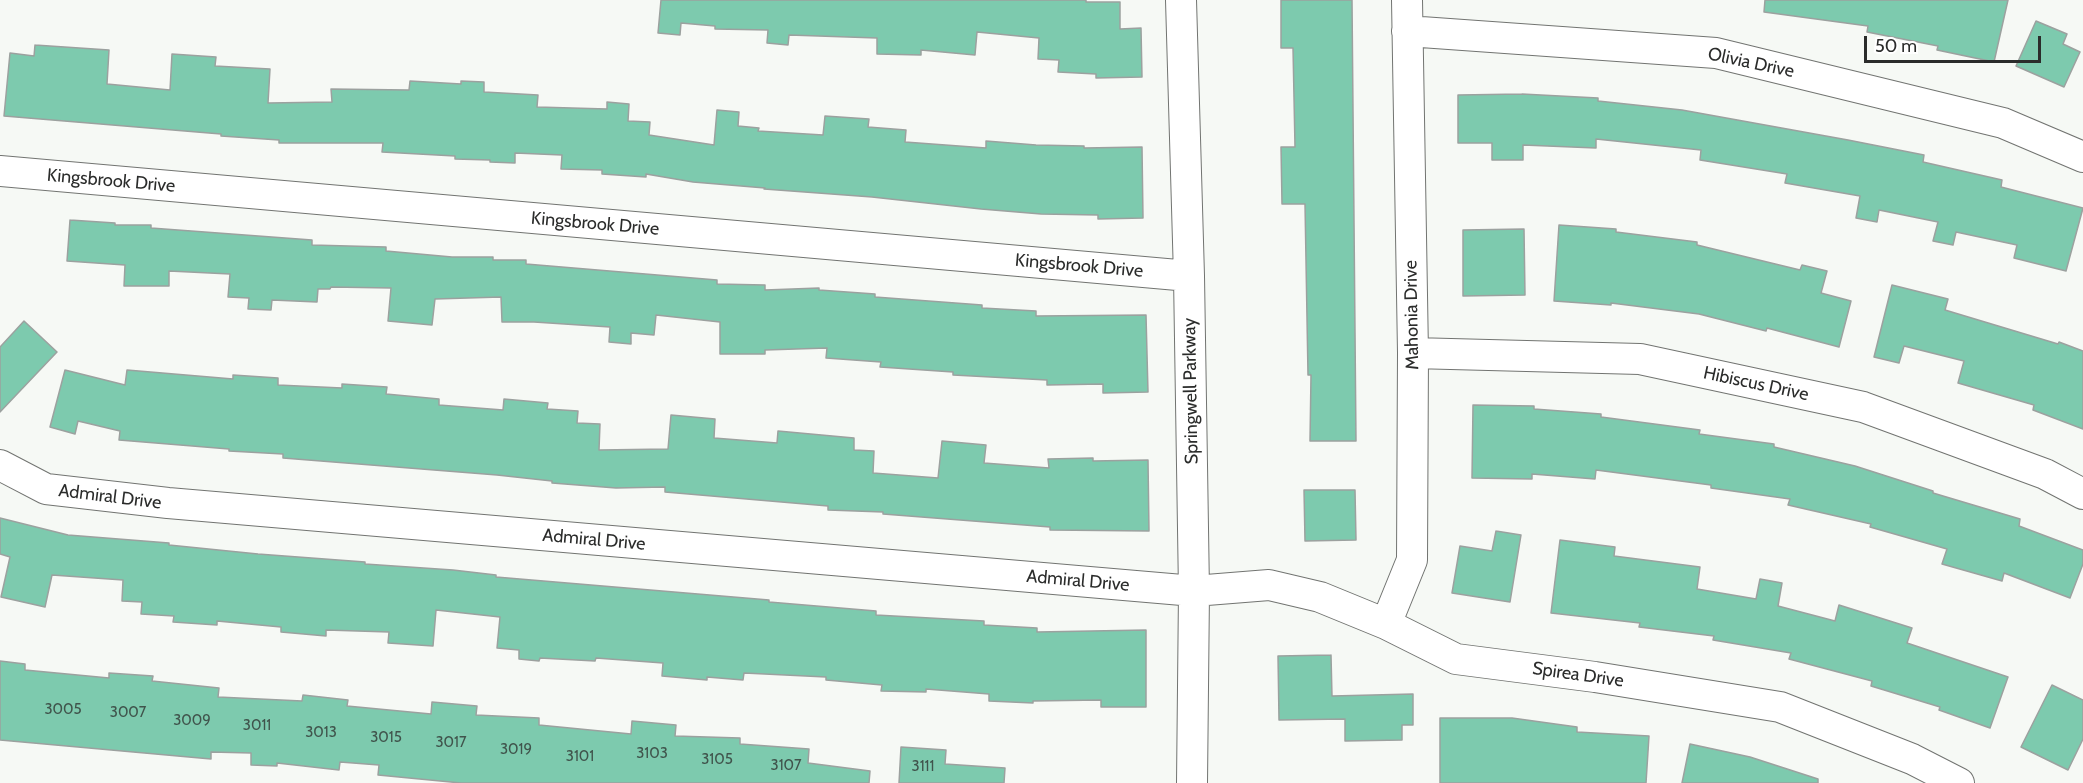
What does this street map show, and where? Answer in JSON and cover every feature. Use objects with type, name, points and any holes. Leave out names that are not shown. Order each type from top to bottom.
[{"type":"street","name":"Springwell Parkway","points":[[1181,0],[1190,276],[1194,591],[1192,783]]},
{"type":"street","name":"Mahonia Drive","points":[[1386,624],[1412,560],[1413,353],[1407,0]]},
{"type":"street","name":"Olivia Drive","points":[[1407,30],[1716,53],[2003,123],[2083,157]]},
{"type":"street","name":"Kingsbrook Drive","points":[[0,171],[1190,276]]},
{"type":"street","name":"Hibiscus Drive","points":[[1413,353],[1640,359],[1863,407],[2044,474],[2083,494]]},
{"type":"street","name":"Admiral Drive","points":[[0,465],[46,489],[168,503],[1194,591]]},
{"type":"street","name":"Spirea Drive","points":[[1194,591],[1269,585],[1320,597],[1386,624],[1456,659],[1595,677],[1780,707],[1912,759],[1959,783]]},
{"type":"building","points":[[661,0],[1086,0],[1086,2],[1120,2],[1120,29],[1141,28],[1142,77],[1096,78],[1096,74],[1058,72],[1059,60],[1038,59],[1039,38],[977,32],[975,55],[921,50],[921,55],[877,54],[877,38],[789,35],[788,45],[767,43],[768,30],[715,29],[715,26],[681,23],[680,35],[658,33]]},
{"type":"building","points":[[1281,0],[1352,0],[1356,441],[1310,441],[1311,375],[1308,375],[1305,204],[1282,204],[1281,147],[1295,147],[1293,48],[1281,48]]},
{"type":"building","points":[[1765,0],[2008,0],[1994,62],[1937,50],[1938,46],[1867,32],[1868,26],[1764,12]]},
{"type":"building","points":[[2036,21],[2067,34],[2063,44],[2080,52],[2064,87],[2016,66]]},
{"type":"building","points":[[35,45],[109,50],[107,84],[170,90],[172,54],[216,57],[215,66],[270,69],[268,103],[332,102],[331,89],[409,90],[410,81],[461,84],[461,81],[484,82],[484,92],[538,95],[537,107],[607,109],[607,102],[629,104],[628,121],[650,122],[649,135],[714,145],[717,110],[739,112],[738,126],[759,128],[758,131],[823,135],[825,116],[869,119],[868,127],[906,130],[905,142],[986,148],[986,141],[1084,146],[1084,148],[1142,147],[1143,218],[1098,219],[1098,215],[1041,214],[693,182],[646,174],[646,177],[602,174],[602,170],[561,169],[562,155],[515,153],[515,163],[490,162],[490,160],[455,159],[455,156],[382,152],[383,143],[279,143],[279,140],[221,136],[221,134],[4,116],[10,53],[34,56]]},
{"type":"building","points":[[1522,94],[1598,98],[1598,101],[1682,110],[1924,155],[1923,162],[2002,180],[2001,187],[2083,208],[2066,271],[2014,258],[2017,245],[1956,232],[1953,245],[1933,241],[1938,222],[1879,210],[1877,222],[1856,218],[1860,196],[1785,183],[1787,174],[1700,160],[1701,150],[1596,139],[1596,148],[1523,145],[1523,160],[1492,160],[1492,143],[1458,143],[1458,95]]},
{"type":"building","points":[[70,220],[312,240],[312,245],[386,247],[386,251],[452,257],[493,257],[493,260],[526,260],[526,264],[717,280],[717,284],[765,285],[765,290],[819,288],[819,290],[875,294],[875,297],[1036,311],[1036,316],[1146,315],[1148,392],[1103,393],[1103,384],[1047,385],[1047,380],[953,375],[953,372],[880,367],[881,362],[826,358],[827,348],[765,350],[765,354],[720,354],[720,322],[656,315],[654,335],[631,333],[631,344],[609,342],[610,327],[502,322],[501,297],[435,299],[432,325],[388,321],[391,288],[331,287],[330,289],[318,289],[317,302],[272,300],[271,310],[248,309],[249,298],[228,297],[230,274],[169,271],[169,286],[124,286],[125,265],[67,261]]},
{"type":"building","points":[[1559,225],[1616,229],[1616,232],[1697,242],[1697,245],[1800,270],[1802,265],[1827,271],[1821,293],[1851,301],[1839,347],[1767,328],[1766,331],[1699,314],[1611,303],[1611,305],[1554,301]]},
{"type":"building","points":[[1524,229],[1525,295],[1463,296],[1463,230]]},
{"type":"building","points":[[1892,285],[1948,299],[1945,310],[2083,351],[2083,429],[2033,410],[2034,405],[1958,383],[1964,361],[1904,346],[1899,363],[1874,357]]},
{"type":"building","points":[[24,321],[57,352],[0,412],[0,347]]},
{"type":"building","points":[[65,370],[125,385],[127,370],[233,379],[233,375],[278,378],[278,385],[342,388],[342,384],[387,387],[386,394],[439,399],[439,405],[503,410],[504,399],[548,403],[547,409],[578,411],[577,423],[600,424],[599,450],[668,449],[671,415],[715,419],[714,438],[777,443],[778,431],[854,438],[854,450],[874,451],[873,473],[938,478],[942,441],[986,445],[984,463],[1049,468],[1048,459],[1148,460],[1149,531],[1050,530],[1050,527],[883,514],[883,512],[828,510],[828,506],[665,492],[665,487],[616,488],[552,483],[552,481],[497,475],[283,458],[283,454],[119,440],[120,431],[78,421],[75,434],[50,427]]},
{"type":"building","points":[[1473,405],[1534,406],[1534,409],[1601,414],[1601,417],[1700,430],[1699,434],[1774,444],[1774,447],[1855,466],[1933,491],[1933,493],[2020,519],[2019,526],[2083,550],[2083,564],[2070,598],[2004,573],[2002,581],[1942,564],[1947,549],[1870,527],[1871,524],[1788,505],[1790,499],[1711,488],[1711,485],[1596,470],[1595,479],[1532,474],[1532,479],[1472,478]]},
{"type":"building","points":[[1304,490],[1355,490],[1356,540],[1305,541]]},
{"type":"building","points":[[0,518],[68,535],[365,562],[365,564],[453,570],[496,575],[496,577],[769,600],[769,602],[876,611],[876,615],[984,621],[984,625],[1037,628],[1037,632],[1146,630],[1146,707],[1101,707],[1101,700],[1033,701],[1033,703],[989,701],[989,694],[926,689],[926,692],[881,691],[882,685],[826,680],[826,677],[744,673],[743,680],[707,677],[707,680],[662,676],[663,663],[596,658],[595,661],[519,659],[519,650],[497,648],[500,617],[436,610],[433,646],[388,643],[389,632],[326,630],[326,636],[281,632],[281,627],[217,621],[217,625],[173,622],[174,616],[141,614],[142,602],[122,601],[123,580],[52,575],[45,607],[1,597],[10,557],[0,554]]},
{"type":"building","points":[[1496,531],[1521,535],[1510,602],[1452,593],[1460,546],[1492,551]]},
{"type":"building","points":[[1560,540],[1615,547],[1614,556],[1700,567],[1697,589],[1756,599],[1760,579],[1782,583],[1778,606],[1835,621],[1839,605],[1912,628],[1907,643],[2008,677],[1990,728],[1939,710],[1940,707],[1871,686],[1872,681],[1789,659],[1791,653],[1713,640],[1714,636],[1639,627],[1640,623],[1551,613]]},
{"type":"building","points":[[1331,655],[1332,696],[1413,694],[1413,725],[1402,725],[1402,740],[1345,741],[1345,719],[1279,720],[1278,656]]},
{"type":"building","points":[[0,661],[25,664],[25,670],[109,678],[109,673],[153,676],[152,681],[219,688],[218,697],[302,701],[303,695],[348,700],[347,706],[431,714],[432,702],[477,706],[476,715],[539,718],[539,725],[631,734],[632,721],[676,725],[675,736],[740,738],[740,744],[809,749],[808,763],[870,771],[869,783],[461,783],[378,775],[379,765],[340,762],[339,770],[277,763],[277,766],[251,765],[251,753],[211,752],[211,759],[0,740]]},
{"type":"building","points":[[2052,685],[2083,700],[2083,739],[2068,770],[2021,747]]},
{"type":"building","points":[[1440,718],[1512,718],[1577,727],[1577,732],[1649,736],[1646,783],[1440,783]]},
{"type":"building","points":[[1690,744],[1750,757],[1818,779],[1818,783],[1682,783]]},
{"type":"building","points":[[901,747],[946,750],[945,764],[1005,768],[1004,783],[899,783]]}]
